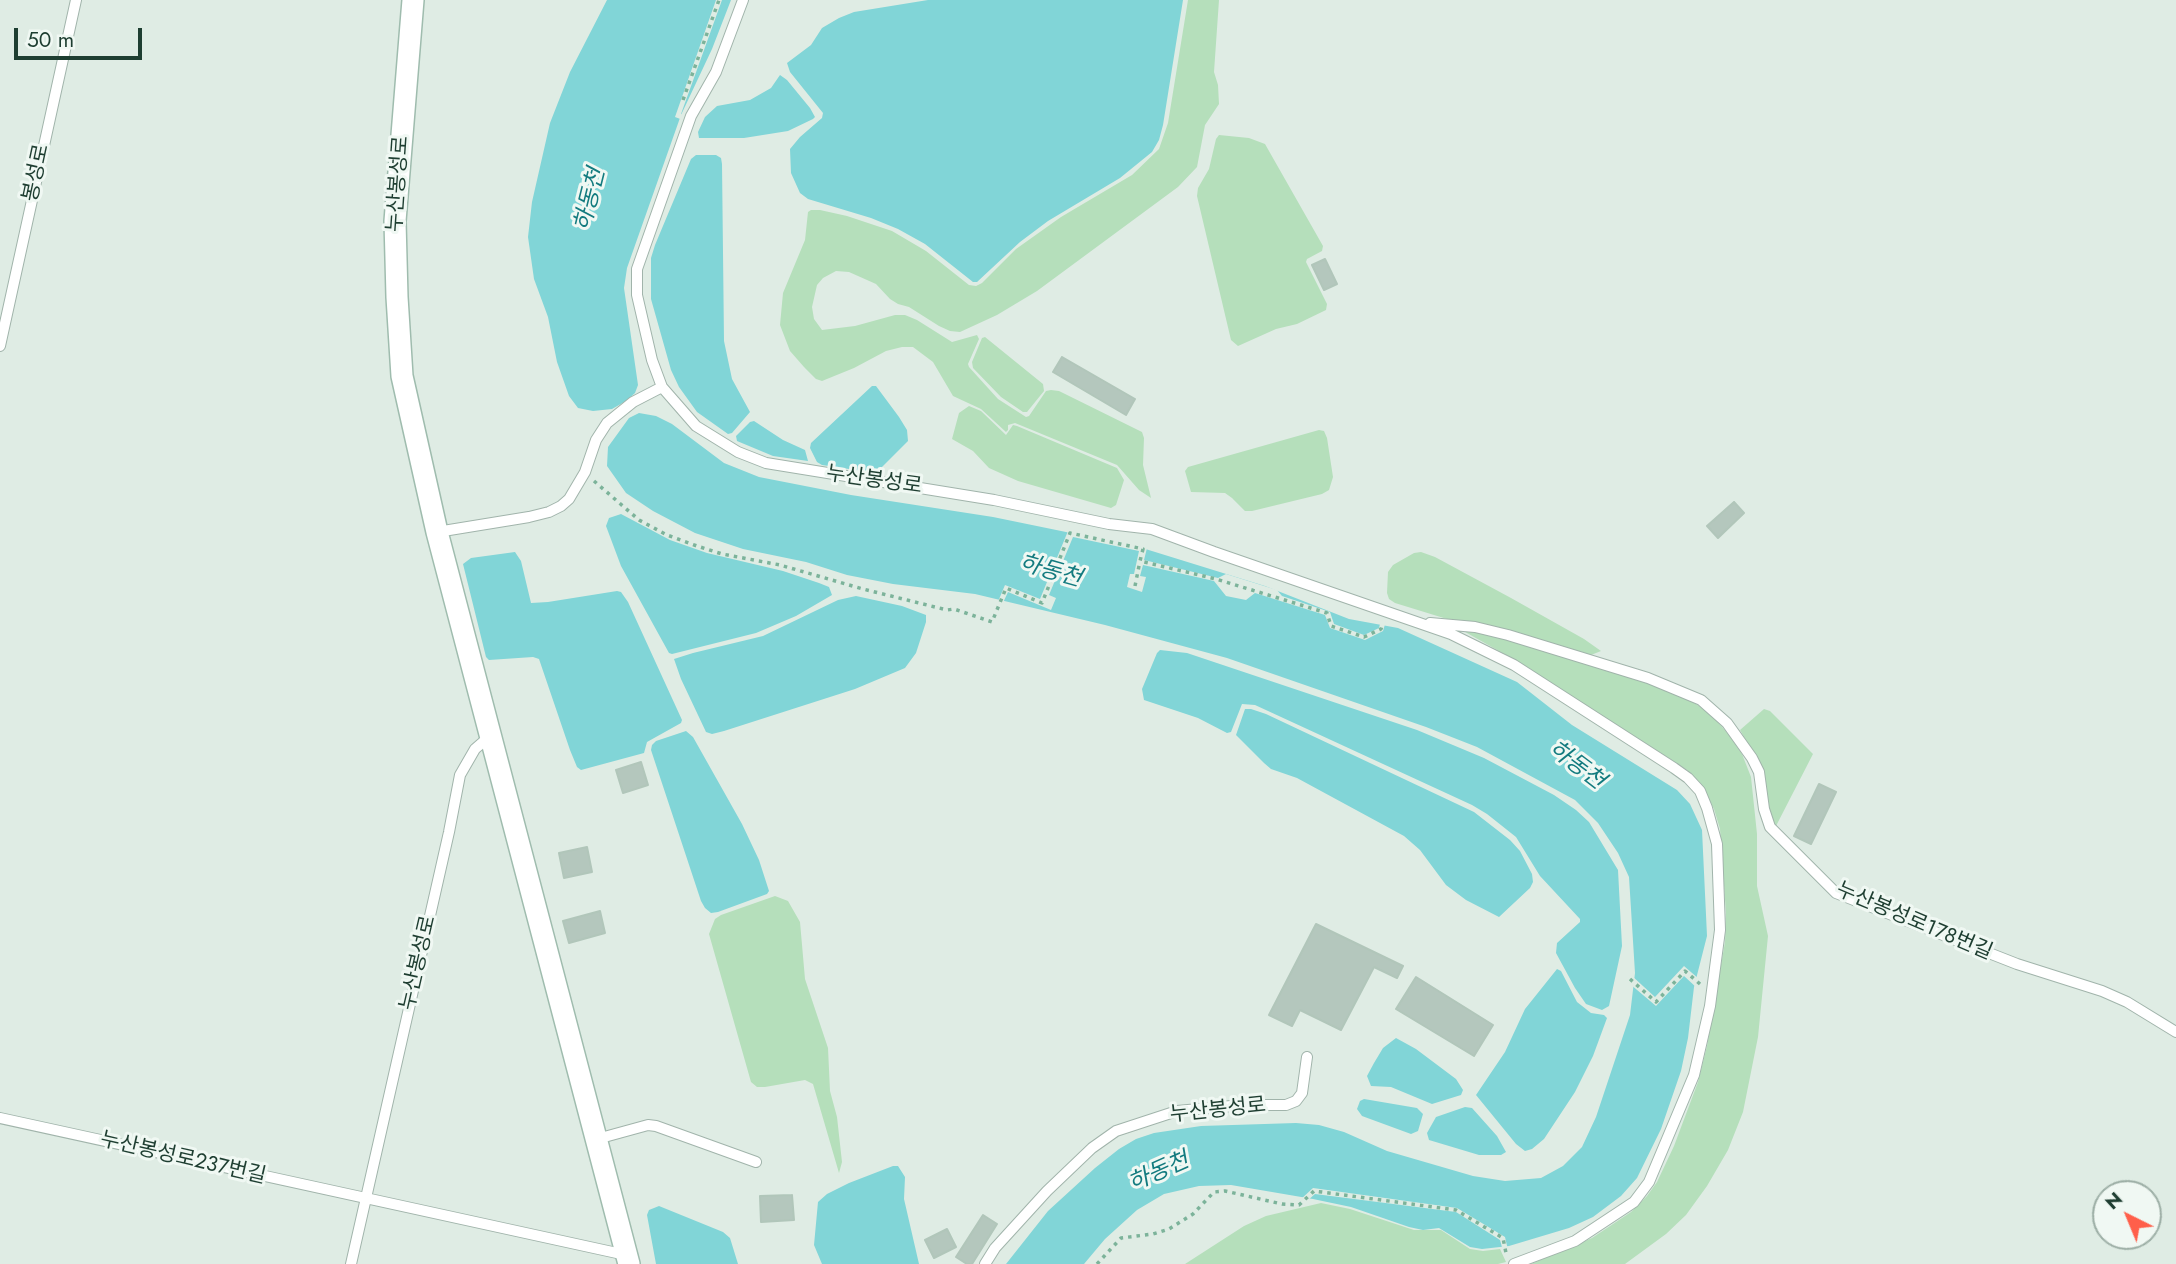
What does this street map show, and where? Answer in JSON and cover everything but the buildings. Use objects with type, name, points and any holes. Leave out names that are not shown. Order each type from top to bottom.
[{"type":"street","name":"누산봉성로","points":[[413,0],[395,221],[402,376],[438,532],[628,1260]]},
{"type":"lane","name":"봉성로","points":[[0,346],[76,0]]},
{"type":"lane","points":[[438,532],[480,527],[549,512],[569,499],[584,472],[596,440],[607,423],[633,402],[662,387],[643,326],[637,295],[636,269],[691,116],[716,72],[743,0]]},
{"type":"lane","name":"누산봉성로","points":[[662,387],[696,426],[727,447],[766,463],[994,500],[1109,524],[1152,529],[1418,622]]},
{"type":"lane","points":[[1418,622],[1475,644],[1514,665],[1681,773],[1700,791],[1711,817],[1717,844],[1720,930],[1712,995],[1694,1074],[1659,1159],[1642,1193],[1617,1215],[1575,1241],[1514,1264]]},
{"type":"lane","name":"누산봉성로178번길","points":[[1418,622],[1475,627],[1508,635],[1636,674],[1701,700],[1727,723],[1752,758],[1759,772],[1764,809],[1770,827],[1836,893],[2017,964],[2102,991],[2127,1002],[2176,1032]]},
{"type":"lane","name":"누산봉성로","points":[[366,1200],[460,775],[475,749],[491,736]]},
{"type":"lane","name":"누산봉성로","points":[[985,1264],[995,1248],[1047,1191],[1092,1149],[1116,1131],[1177,1111],[1242,1105],[1286,1105],[1296,1101],[1302,1093],[1307,1057]]},
{"type":"lane","name":"누산봉성로237번길","points":[[0,1118],[628,1260]]},
{"type":"lane","points":[[596,1139],[649,1125],[656,1126],[756,1162]]},
{"type":"lane","points":[[351,1264],[366,1200]]},
{"type":"path","points":[[682,104],[719,0]]},
{"type":"path","points":[[584,472],[639,520],[667,535],[722,554],[780,565],[863,589],[947,610],[954,609],[992,622],[1006,588],[1042,603],[1070,533],[1143,549],[1135,586]]},
{"type":"path","points":[[1140,561],[1216,579],[1327,612],[1331,626],[1364,637],[1381,629],[1387,611]]},
{"type":"path","points":[[1630,979],[1656,1002],[1685,971],[1712,995]]},
{"type":"path","points":[[1097,1264],[1121,1238],[1169,1229],[1193,1214],[1214,1192],[1237,1193],[1282,1204],[1299,1205],[1314,1191],[1456,1210],[1503,1238],[1506,1253]]},
{"type":"green space","points":[[1188,0],[1219,0],[1214,72],[1219,104],[1205,125],[1197,167],[1178,187],[1037,291],[997,315],[960,332],[950,331],[909,307],[898,304],[876,284],[849,272],[836,271],[823,278],[817,285],[812,307],[814,319],[822,330],[905,315],[952,342],[977,335],[979,339],[969,367],[998,399],[1026,417],[1046,391],[1059,391],[1142,432],[1143,465],[1151,498],[1139,490],[1117,465],[1015,423],[1008,425],[1006,432],[981,409],[953,396],[933,362],[913,347],[886,351],[822,381],[816,379],[804,367],[790,351],[780,325],[783,293],[805,240],[808,212],[820,210],[847,216],[892,231],[926,251],[969,285],[982,283],[1016,249],[1061,217],[1132,175],[1159,149],[1168,123]]},
{"type":"green space","points":[[1219,135],[1249,138],[1265,144],[1323,246],[1322,251],[1306,262],[1327,304],[1326,310],[1238,346],[1231,340],[1197,196],[1198,188],[1209,169]]},
{"type":"green space","points":[[985,337],[1043,384],[1044,391],[1027,412],[1001,397],[973,368],[972,362],[982,338]]},
{"type":"green space","points":[[969,406],[981,411],[1006,435],[1013,425],[1017,426],[1117,468],[1124,480],[1116,505],[1111,508],[1018,481],[989,468],[973,451],[952,439],[959,413]]},
{"type":"green space","points":[[1319,430],[1324,431],[1327,438],[1333,477],[1329,490],[1322,494],[1245,511],[1225,493],[1191,492],[1185,471],[1188,467]]},
{"type":"green space","points":[[1421,552],[1511,598],[1601,651],[1591,655],[1474,623],[1447,619],[1395,603],[1389,599],[1387,593],[1388,572],[1393,565]]},
{"type":"green space","points":[[1458,628],[1470,629],[1610,670],[1653,684],[1693,702],[1711,714],[1729,735],[1742,754],[1751,777],[1757,834],[1757,886],[1768,936],[1758,1037],[1743,1112],[1728,1150],[1686,1215],[1666,1234],[1625,1264],[1531,1264],[1592,1238],[1631,1212],[1657,1182],[1674,1146],[1698,1082],[1707,1046],[1725,942],[1726,913],[1720,829],[1714,809],[1701,785],[1687,770],[1515,660]]},
{"type":"green space","points":[[1764,709],[1770,711],[1813,754],[1776,826],[1767,806],[1765,778],[1761,766],[1740,730]]},
{"type":"green space","points":[[775,896],[788,901],[800,922],[805,979],[828,1048],[830,1091],[837,1117],[842,1162],[839,1173],[813,1084],[805,1080],[757,1087],[751,1082],[709,934],[715,919],[721,915]]},
{"type":"green space","points":[[1321,1203],[1350,1209],[1414,1230],[1441,1230],[1470,1249],[1500,1249],[1506,1262],[1185,1264],[1244,1226],[1266,1216]]},
{"type":"water","name":"하동천","points":[[607,0],[731,0],[712,49],[681,115],[627,268],[624,288],[638,385],[635,393],[626,401],[612,409],[593,411],[578,408],[569,396],[557,362],[548,317],[534,279],[528,237],[532,202],[550,123],[570,72]]},
{"type":"water","points":[[928,0],[1183,0],[1163,125],[1152,152],[1120,178],[1048,221],[1020,242],[977,282],[973,282],[925,244],[898,229],[808,199],[800,193],[791,173],[790,149],[822,118],[823,113],[790,72],[787,63],[811,45],[822,28],[839,18],[854,12]]},
{"type":"water","points":[[780,75],[810,108],[815,117],[813,119],[788,131],[744,138],[699,138],[698,132],[705,117],[717,106],[750,100],[771,88]]},
{"type":"water","points":[[696,155],[716,155],[721,158],[722,164],[724,341],[732,379],[750,412],[732,433],[728,434],[697,412],[679,387],[671,370],[651,299],[651,258],[655,245],[691,159]]},
{"type":"water","points":[[872,386],[876,386],[899,417],[907,430],[908,441],[876,473],[817,462],[810,448],[811,443]]},
{"type":"water","name":"하동천","points":[[639,413],[656,416],[672,424],[724,463],[759,477],[851,495],[993,517],[1139,547],[1265,586],[1349,619],[1398,628],[1517,682],[1572,725],[1677,790],[1690,804],[1702,830],[1707,936],[1694,987],[1681,1071],[1661,1129],[1637,1178],[1621,1196],[1593,1217],[1569,1228],[1509,1246],[1482,1249],[1470,1247],[1439,1228],[1423,1230],[1409,1227],[1351,1207],[1231,1185],[1199,1186],[1164,1194],[1137,1210],[1105,1239],[1084,1264],[1006,1264],[1048,1211],[1095,1168],[1119,1149],[1154,1133],[1201,1126],[1296,1123],[1319,1125],[1344,1132],[1387,1151],[1473,1176],[1505,1181],[1541,1178],[1563,1166],[1582,1147],[1596,1117],[1630,1015],[1635,973],[1629,877],[1618,853],[1598,823],[1575,800],[1477,747],[1426,727],[1227,658],[1105,625],[975,594],[893,584],[847,575],[806,562],[743,549],[695,533],[626,493],[607,466],[608,447],[629,418]]},
{"type":"water","points":[[754,421],[783,440],[805,450],[808,461],[773,456],[737,441],[736,436]]},
{"type":"water","points":[[621,514],[670,540],[707,553],[783,571],[819,583],[829,587],[832,595],[796,616],[756,633],[669,653],[621,566],[606,526],[609,518]]},
{"type":"water","points":[[515,552],[521,561],[531,603],[617,591],[621,592],[628,602],[682,720],[647,742],[644,753],[581,770],[570,750],[539,659],[533,657],[489,660],[486,657],[463,564],[471,558]]},
{"type":"water","points":[[856,596],[902,606],[926,615],[916,653],[905,668],[855,689],[724,731],[712,734],[706,732],[674,659],[763,636],[838,600]]},
{"type":"water","points":[[1160,650],[1187,653],[1417,730],[1484,758],[1554,795],[1576,810],[1589,822],[1618,870],[1622,946],[1609,1006],[1602,1010],[1586,1004],[1556,953],[1557,943],[1580,919],[1540,876],[1516,837],[1487,814],[1255,705],[1242,704],[1231,732],[1227,733],[1198,718],[1144,700],[1142,689]]},
{"type":"water","points":[[1245,709],[1266,714],[1474,812],[1520,851],[1532,874],[1533,882],[1530,888],[1499,917],[1466,900],[1446,885],[1420,850],[1404,836],[1264,763],[1236,735]]},
{"type":"water","points":[[686,731],[693,737],[742,824],[759,860],[769,891],[718,912],[711,913],[701,901],[651,750],[656,741]]},
{"type":"water","points":[[1557,969],[1561,971],[1577,1002],[1591,1013],[1607,1018],[1593,1056],[1575,1092],[1544,1139],[1525,1151],[1516,1144],[1476,1095],[1505,1052],[1525,1009]]},
{"type":"water","points":[[1396,1038],[1416,1049],[1456,1079],[1463,1090],[1461,1095],[1432,1104],[1391,1087],[1371,1086],[1367,1076],[1383,1048]]},
{"type":"water","points":[[1364,1099],[1417,1108],[1423,1114],[1418,1131],[1411,1134],[1362,1116],[1357,1109],[1360,1101]]},
{"type":"water","points":[[1465,1107],[1472,1108],[1497,1136],[1506,1152],[1501,1155],[1479,1155],[1429,1140],[1427,1133],[1436,1117]]},
{"type":"water","points":[[898,1166],[905,1177],[904,1199],[919,1264],[822,1264],[814,1245],[818,1202],[827,1194],[849,1183]]},
{"type":"water","points":[[659,1206],[723,1232],[730,1238],[738,1264],[656,1264],[647,1215],[649,1210]]},
{"type":"pier","points":[[716,0],[722,0],[681,114],[685,116],[683,120],[675,117]]},
{"type":"pier","points":[[1068,531],[1147,548],[1144,560],[1218,578],[1226,574],[1277,590],[1282,596],[1330,612],[1334,624],[1364,635],[1379,628],[1381,620],[1386,621],[1383,631],[1365,640],[1330,628],[1325,615],[1255,593],[1246,600],[1226,596],[1214,581],[1143,565],[1140,576],[1146,577],[1142,592],[1127,587],[1130,574],[1134,574],[1139,551],[1073,537],[1049,595],[1056,598],[1051,610],[1008,592],[1002,605],[997,604],[1005,585],[1040,599]]},
{"type":"pier","points":[[1684,966],[1699,979],[1697,988],[1684,976],[1656,1006],[1630,984],[1631,975],[1655,997]]},
{"type":"pier","points":[[1313,1188],[1457,1208],[1505,1237],[1508,1250],[1503,1251],[1500,1240],[1456,1212],[1315,1194],[1307,1201],[1300,1200]]}]
